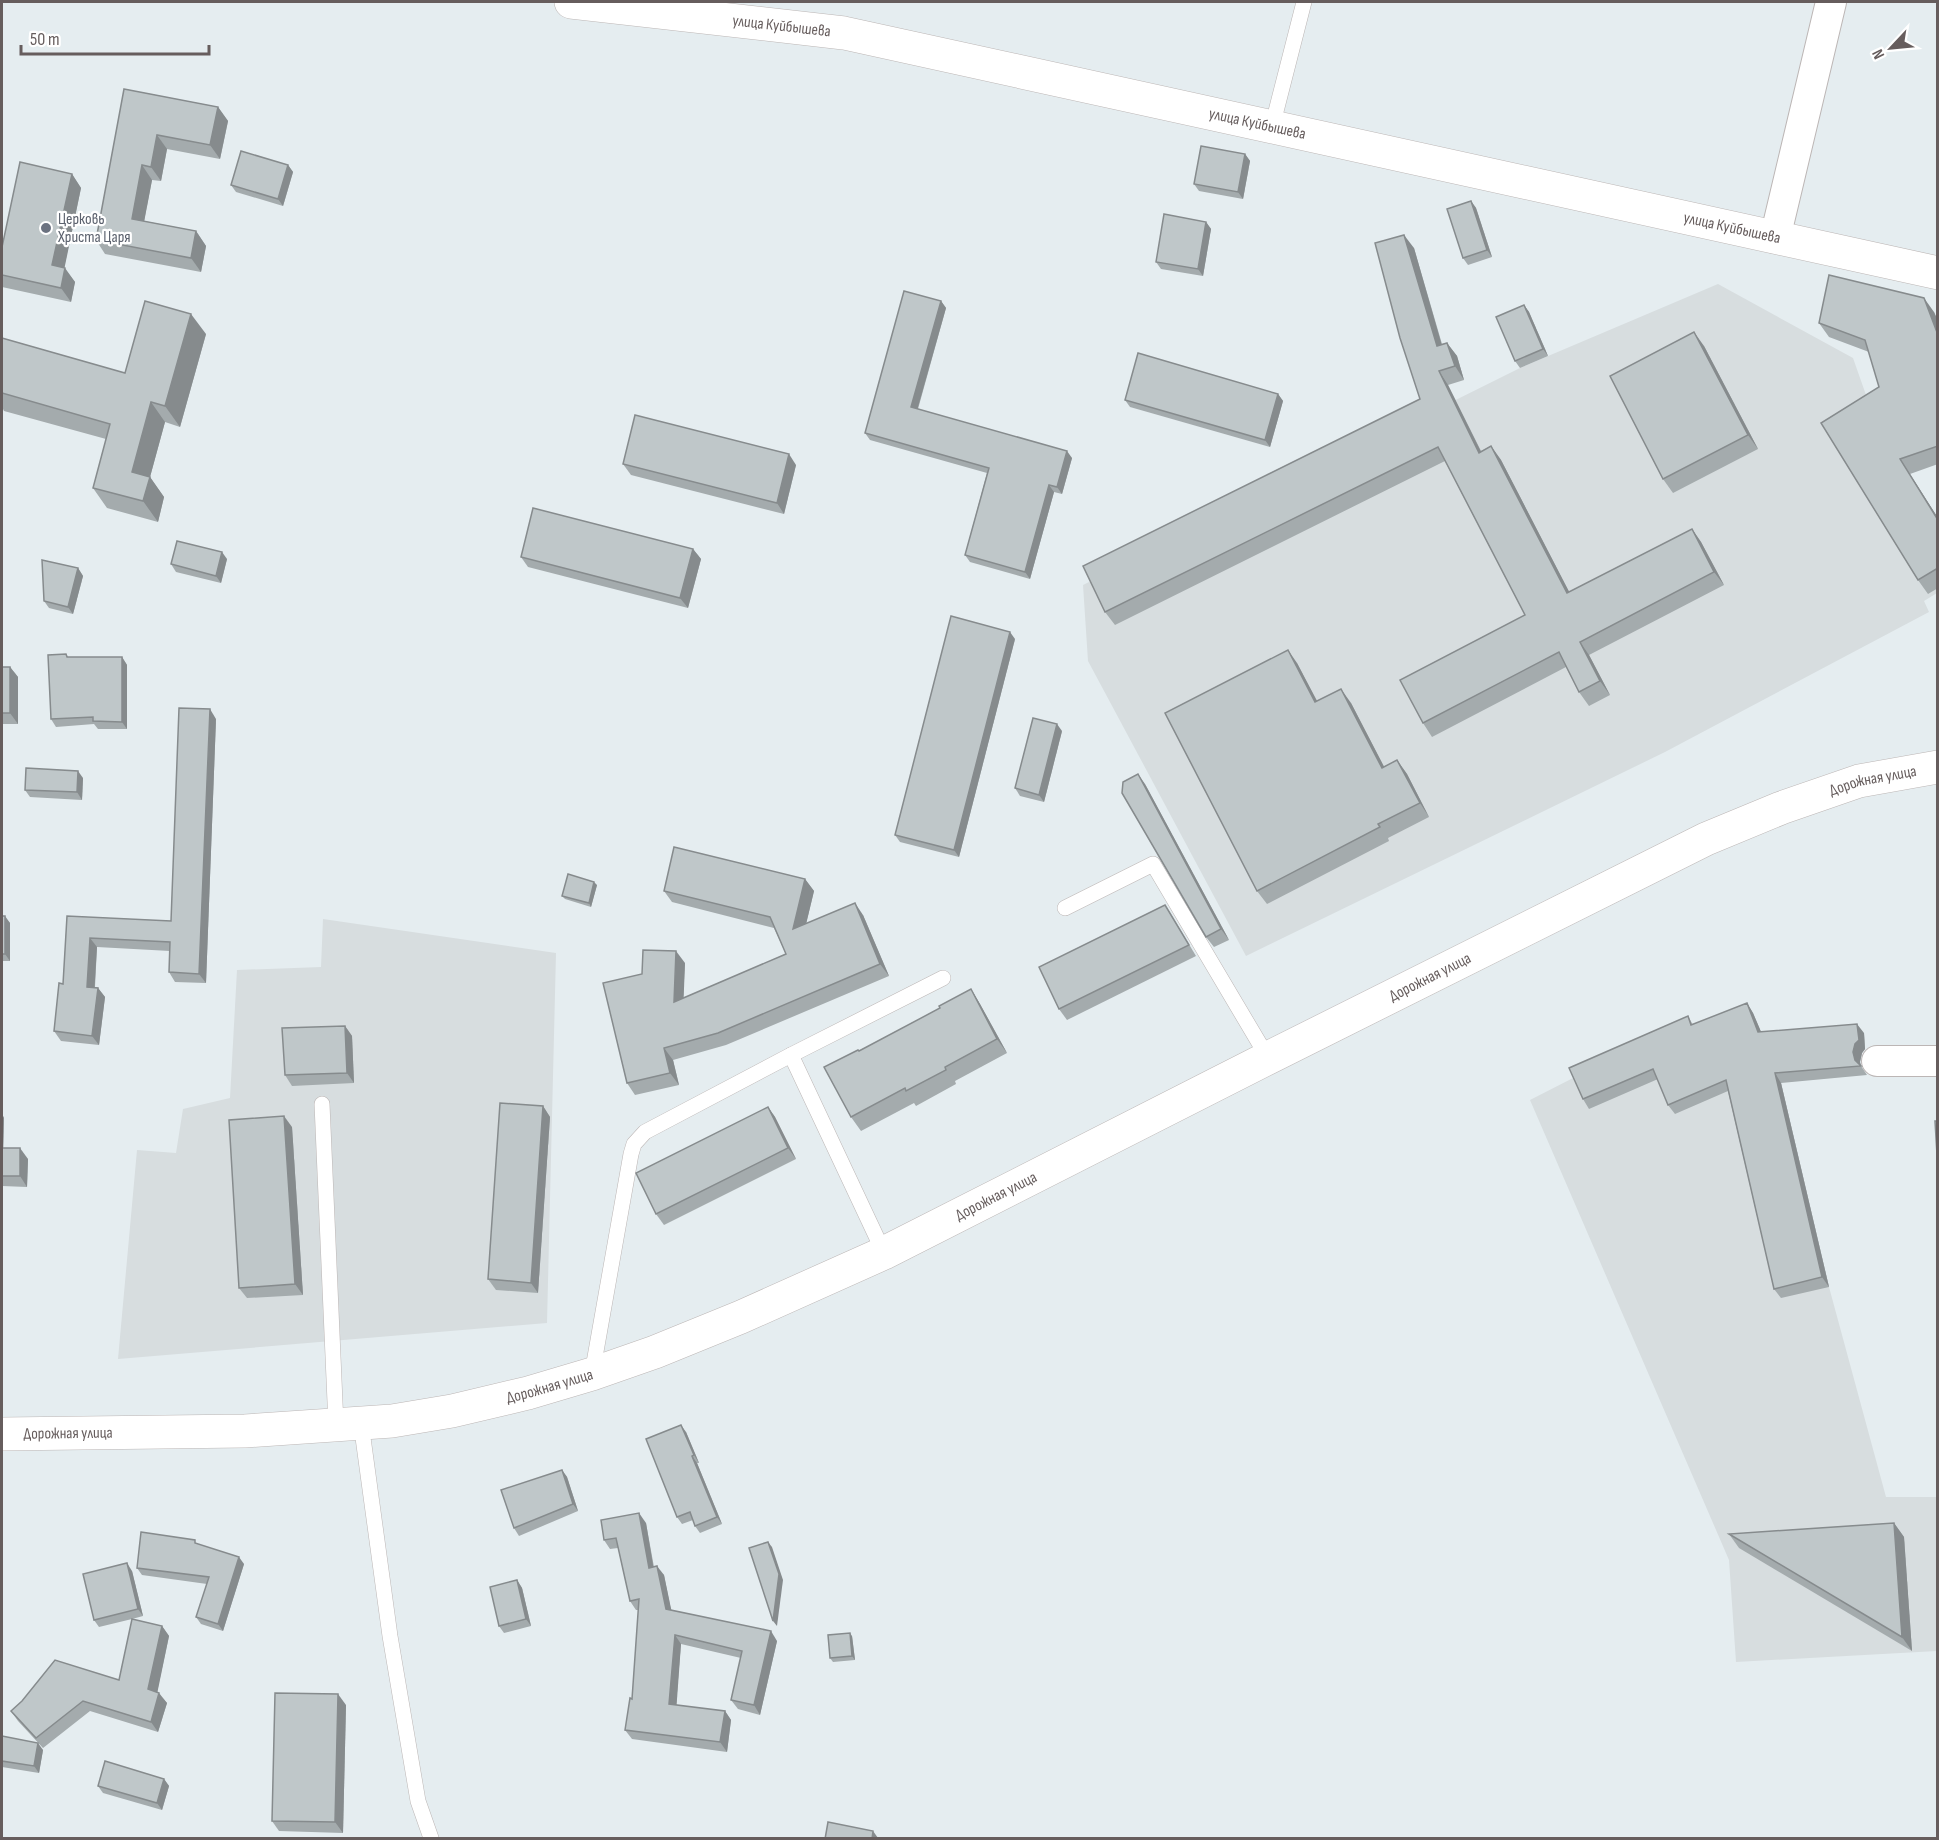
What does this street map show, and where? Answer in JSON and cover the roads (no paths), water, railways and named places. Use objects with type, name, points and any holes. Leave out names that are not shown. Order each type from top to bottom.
[{"type":"street","name":"улица Куйбышева","points":[[571,2],[844,33],[1938,273]]},
{"type":"street","points":[[1776,238],[1832,2]]},
{"type":"street","name":"Дорожная улица","points":[[2,1434],[245,1431],[392,1421],[452,1411],[528,1393],[592,1374],[730,1322],[884,1253],[1706,839],[1781,808],[1859,781],[1938,767]]},
{"type":"street","points":[[1877,1060],[1938,1061]]},
{"type":"lane","points":[[1272,127],[1304,2]]},
{"type":"lane","points":[[1065,908],[1153,864],[1268,1058]]},
{"type":"lane","points":[[592,1374],[634,1144],[645,1132],[943,978]]},
{"type":"lane","points":[[791,1055],[884,1253]]},
{"type":"lane","points":[[322,1104],[348,1424],[392,1648],[418,1801],[431,1839]]},
{"type":"place","name":"Церковь Христа Царя","points":[[46,228]]}]
